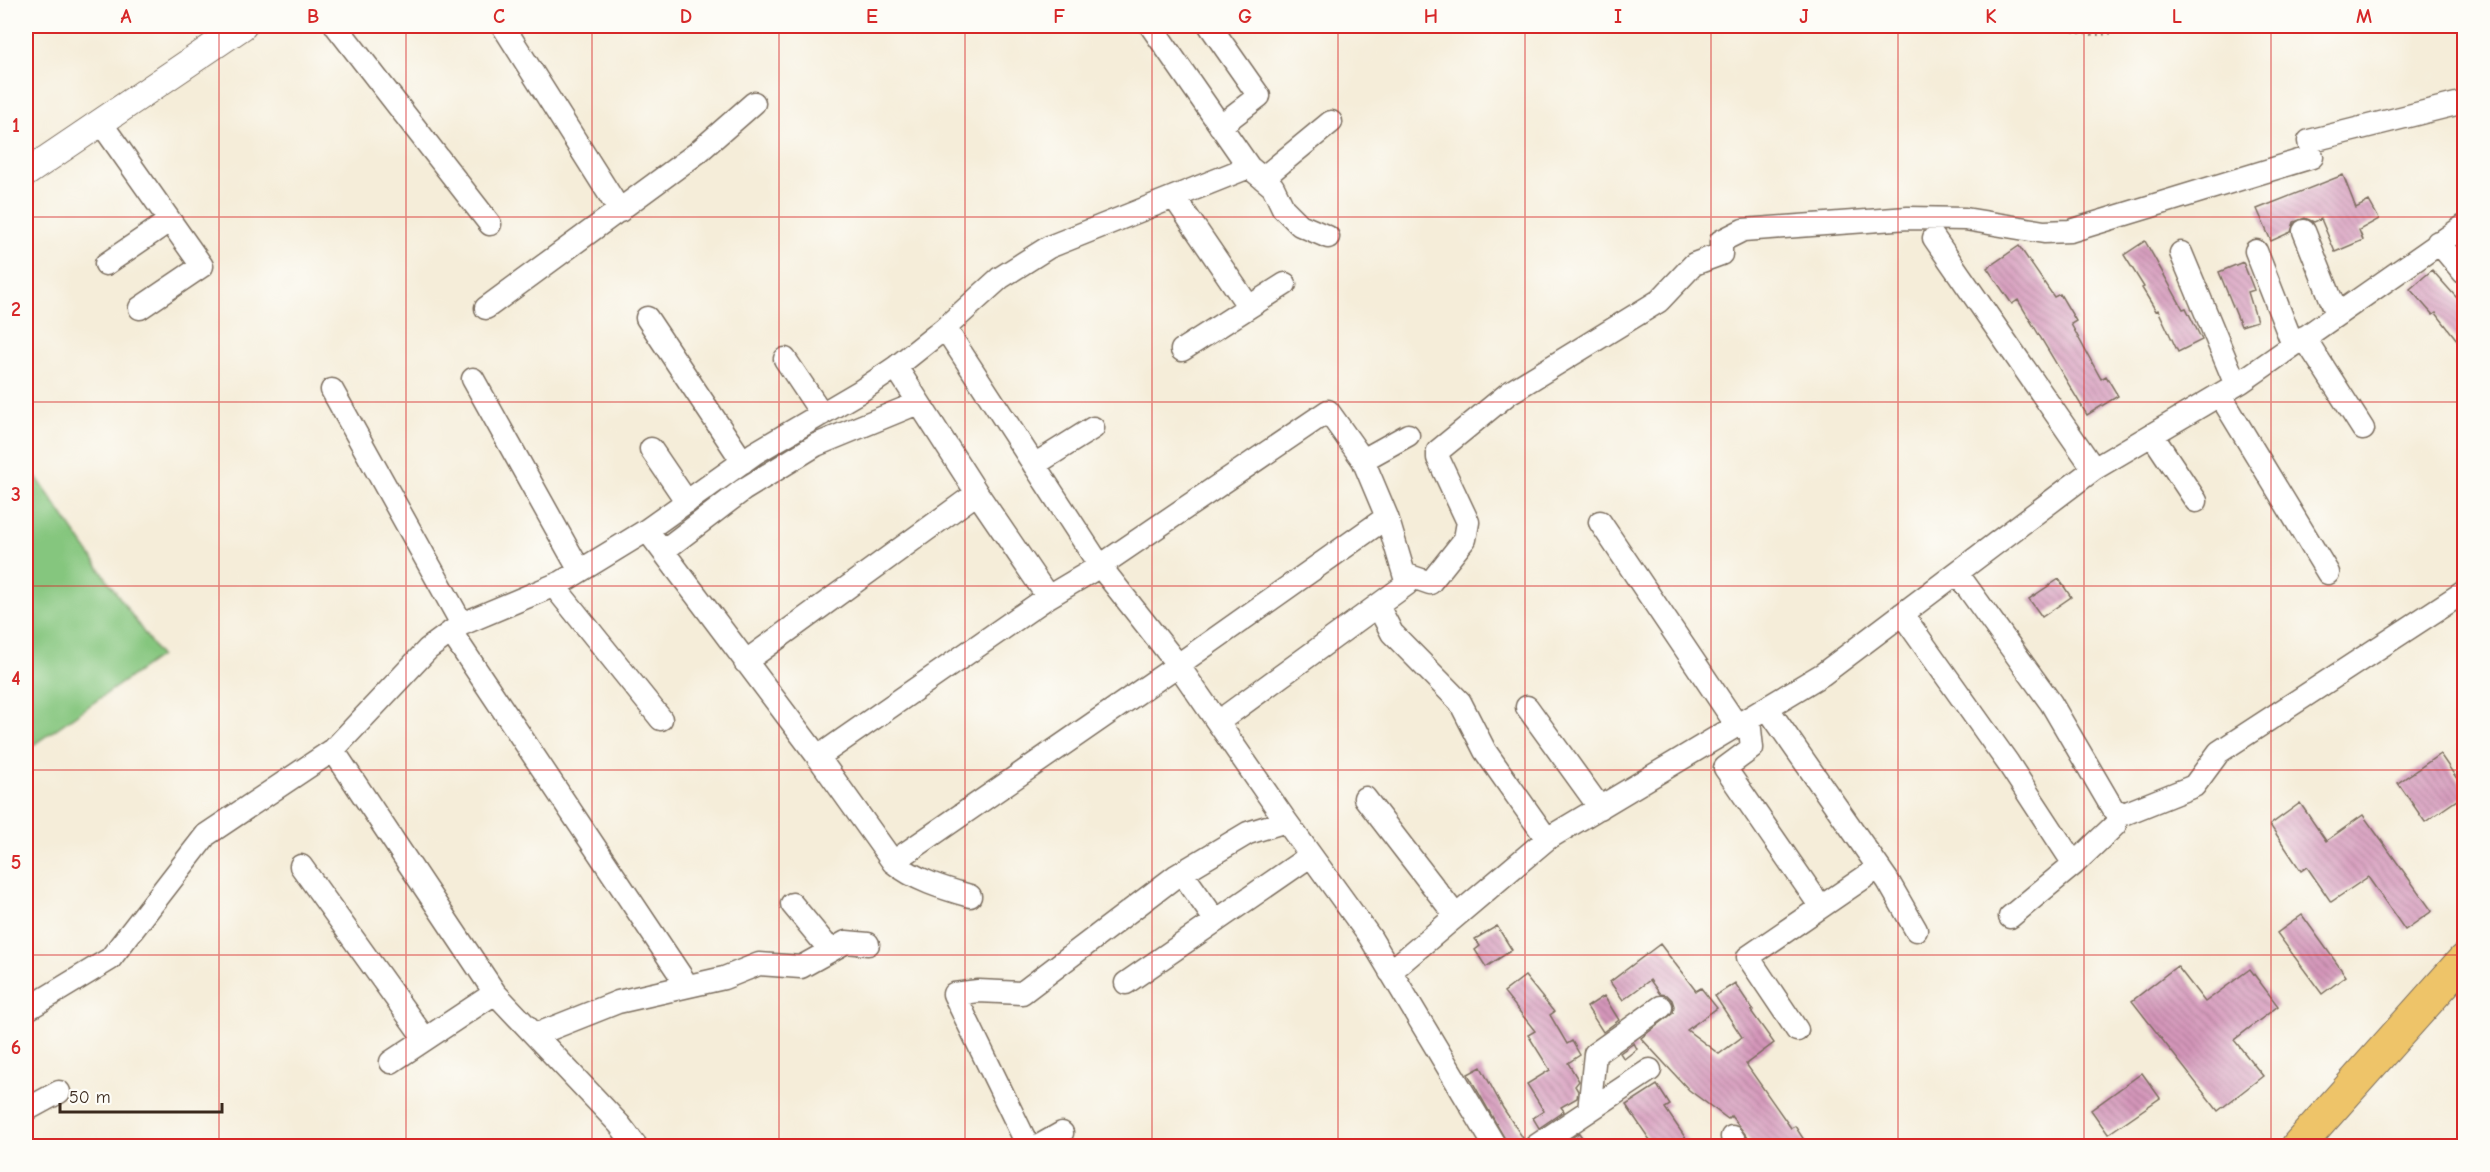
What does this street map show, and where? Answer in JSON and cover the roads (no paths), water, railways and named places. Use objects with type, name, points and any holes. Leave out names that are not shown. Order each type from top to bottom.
[{"type":"highway","points":[[2298,1146],[2464,961]]},
{"type":"street","points":[[336,26],[490,224]]},
{"type":"street","points":[[503,26],[621,211]]},
{"type":"street","points":[[1151,26],[1220,126],[1256,172],[1273,187],[1283,208],[1300,225],[1328,237]]},
{"type":"street","points":[[1210,26],[1259,96],[1220,126]]},
{"type":"street","points":[[26,173],[101,123],[233,28]]},
{"type":"street","points":[[1404,574],[1430,583],[1465,539],[1468,522],[1438,458],[1438,451],[1509,393],[1659,301],[1694,264],[1721,254],[1721,241],[1743,230],[1908,218],[1965,219],[2044,232],[2070,231],[2312,157],[2308,141],[2464,102]]},
{"type":"street","points":[[486,308],[697,153],[754,103]]},
{"type":"street","points":[[26,1010],[110,959],[206,835],[333,750],[428,649],[456,628],[554,586],[647,530],[743,462],[896,367],[945,328],[1000,278],[1049,247],[1174,197],[1256,172],[1331,122]]},
{"type":"street","points":[[101,123],[201,266],[140,308]]},
{"type":"street","points":[[1174,197],[1249,307]]},
{"type":"street","points":[[106,264],[170,221]]},
{"type":"street","points":[[1390,972],[1547,839],[1752,719],[1823,674],[2094,469],[2228,390],[2464,226]]},
{"type":"street","points":[[2304,231],[2337,314]]},
{"type":"street","points":[[1934,238],[2094,469]]},
{"type":"street","points":[[2438,242],[2464,273]]},
{"type":"street","points":[[2256,251],[2299,341],[2363,429]]},
{"type":"street","points":[[2181,253],[2228,390],[2328,573]]},
{"type":"street","points":[[1182,350],[1285,284]]},
{"type":"street","points":[[647,318],[743,462]]},
{"type":"street","points":[[945,328],[1100,566],[1178,665],[1370,937],[1495,1146]]},
{"type":"street","points":[[785,359],[822,414]]},
{"type":"street","points":[[896,367],[977,493],[1048,597]]},
{"type":"street","points":[[473,379],[580,571]]},
{"type":"street","points":[[332,390],[456,628],[687,985]]},
{"type":"street","points":[[663,551],[743,490],[816,446],[918,403]]},
{"type":"street","points":[[818,757],[1048,597],[1100,566],[1328,411],[1363,460],[1388,517],[1407,584],[1218,722]]},
{"type":"street","points":[[1034,465],[1093,428]]},
{"type":"street","points":[[1363,460],[1408,435]]},
{"type":"street","points":[[2152,435],[2196,501]]},
{"type":"street","points":[[651,449],[687,502]]},
{"type":"street","points":[[745,662],[977,493]]},
{"type":"street","points":[[893,862],[1388,517]]},
{"type":"street","points":[[1600,522],[1752,719],[1878,868],[1916,930]]},
{"type":"street","points":[[647,530],[818,757],[893,862],[906,873],[944,889],[970,896]]},
{"type":"street","points":[[1957,573],[2050,703],[2113,809],[2124,814],[2194,786],[2219,752],[2464,592]]},
{"type":"street","points":[[554,586],[661,718]]},
{"type":"street","points":[[1378,606],[1392,633],[1460,702],[1485,751],[1547,839]]},
{"type":"street","points":[[1902,614],[2008,763],[2074,864]]},
{"type":"street","points":[[1527,707],[1600,808]]},
{"type":"street","points":[[1752,719],[1752,748],[1725,768],[1821,907]]},
{"type":"street","points":[[333,750],[495,993],[619,1124],[636,1146]]},
{"type":"street","points":[[1365,798],[1456,916]]},
{"type":"street","points":[[1028,1146],[954,994],[978,991],[1022,993],[1182,873],[1248,833],[1286,821]]},
{"type":"street","points":[[2010,917],[2074,864],[2115,825]]},
{"type":"street","points":[[1126,983],[1311,856]]},
{"type":"street","points":[[302,866],[425,1039]]},
{"type":"street","points":[[1797,1030],[1748,957],[1878,868]]},
{"type":"street","points":[[1182,873],[1216,921]]},
{"type":"street","points":[[792,904],[830,950]]},
{"type":"street","points":[[535,1035],[618,1002],[724,978],[759,964],[801,967],[846,942],[868,944]]},
{"type":"street","points":[[391,1062],[495,993]]},
{"type":"street","points":[[1589,1111],[1595,1054],[1661,1007]]},
{"type":"street","points":[[1536,1146],[1650,1070]]},
{"type":"street","points":[[26,1110],[59,1092]]},
{"type":"street","points":[[1039,1146],[1062,1133]]}]
